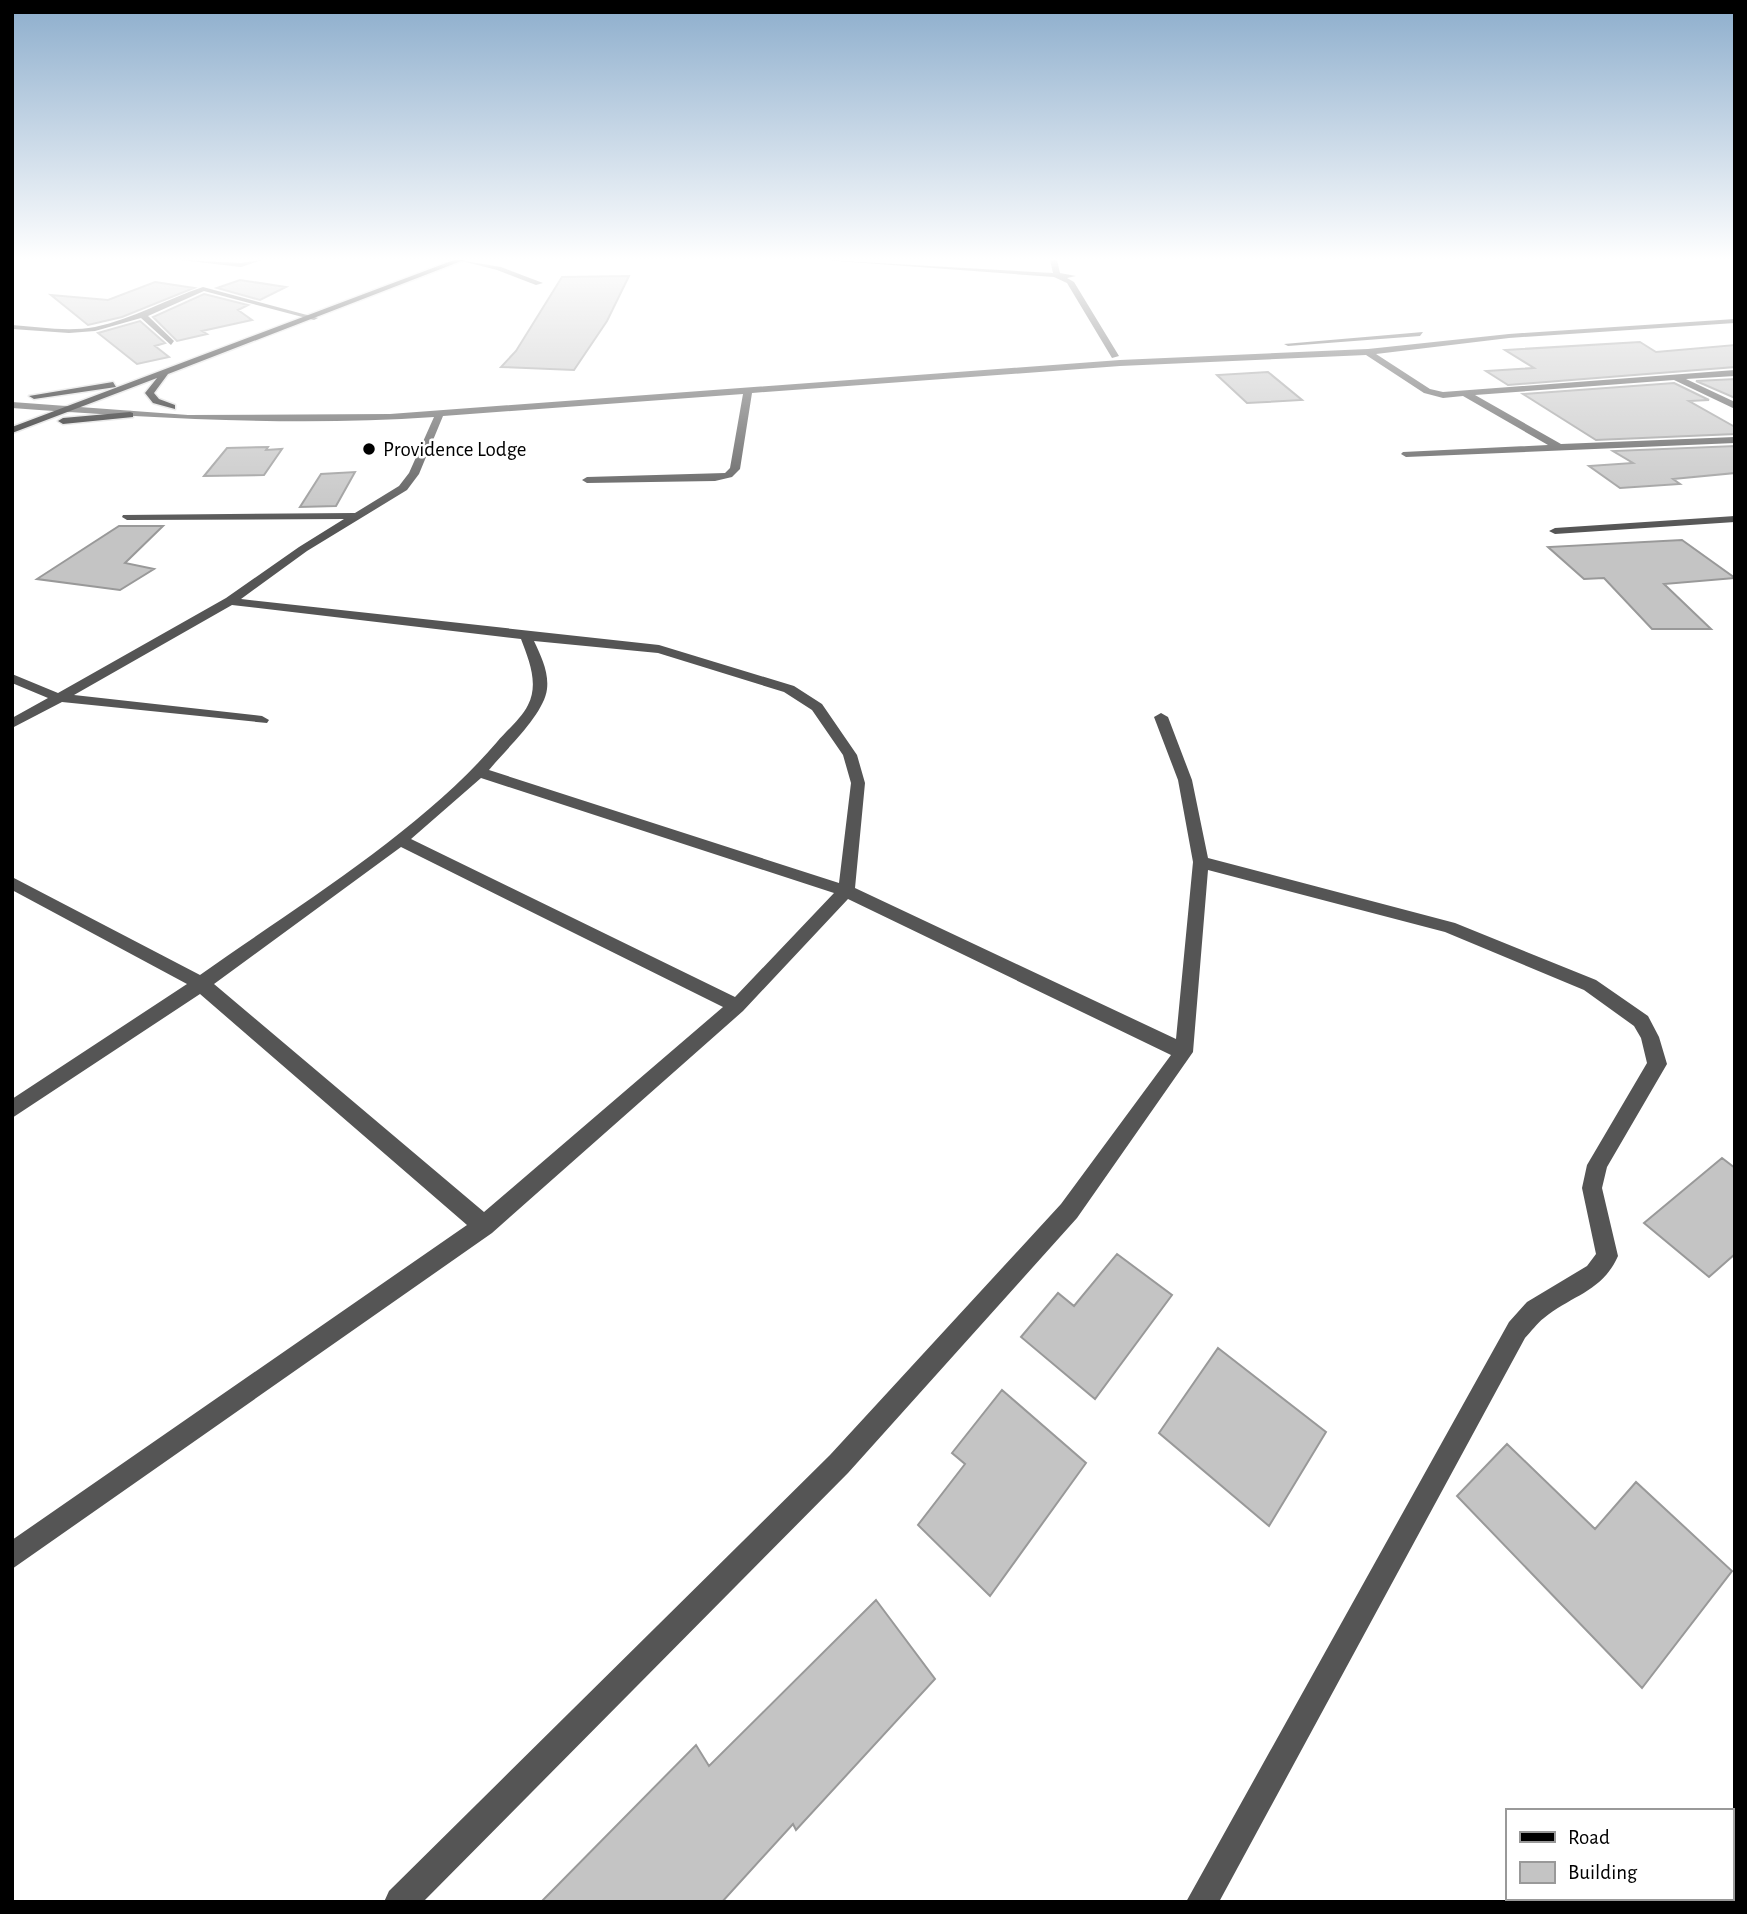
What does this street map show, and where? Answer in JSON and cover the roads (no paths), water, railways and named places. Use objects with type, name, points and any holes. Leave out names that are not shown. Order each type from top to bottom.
[{"type":"main road","points":[[12,432],[230,349]]},
{"type":"main road","points":[[34,396],[161,375]]},
{"type":"main road","points":[[161,375],[149,393],[156,401],[172,407]]},
{"type":"main road","points":[[12,432],[78,418],[130,415]]},
{"type":"street","points":[[1111,349],[1115,356]]},
{"type":"street","points":[[868,378],[1207,349]]},
{"type":"street","points":[[12,394],[172,407],[268,410],[435,406],[1120,363],[1392,349]]},
{"type":"street","points":[[1368,352],[1427,391],[1443,395],[1735,373]]},
{"type":"street","points":[[1676,377],[1735,406]]},
{"type":"street","points":[[12,405],[130,415],[269,420],[439,415],[748,392],[826,381]]},
{"type":"street","points":[[587,480],[715,478],[728,475],[735,469],[748,392]]},
{"type":"street","points":[[1464,393],[1558,447]]},
{"type":"street","points":[[12,724],[230,601],[303,549],[383,502],[408,481],[439,415]]},
{"type":"street","points":[[1406,454],[1735,440]]},
{"type":"street","points":[[127,517],[357,516]]},
{"type":"street","points":[[1555,531],[1735,519]]},
{"type":"street","points":[[12,1556],[484,1226],[737,1006],[846,891],[858,783],[850,755],[817,707],[789,689],[659,649],[230,601]]},
{"type":"street","points":[[12,1111],[201,984],[400,840],[479,772],[534,707],[540,689],[538,665],[526,635]]},
{"type":"street","points":[[12,678],[57,697],[262,720]]},
{"type":"street","points":[[400,1902],[839,1464],[1069,1211],[1184,1052],[1201,862],[1185,780],[1161,717]]},
{"type":"street","points":[[479,772],[846,891],[1184,1052]]},
{"type":"street","points":[[400,840],[737,1006]]},
{"type":"street","points":[[1201,862],[1449,927],[1590,985],[1641,1021],[1650,1037],[1657,1064],[1597,1165],[1592,1188],[1606,1256],[1595,1274],[1535,1310],[1517,1330],[1202,1902]]},
{"type":"street","points":[[12,883],[201,984],[484,1226]]},
{"type":"place","name":"Providence Lodge","points":[[369,449]]}]
